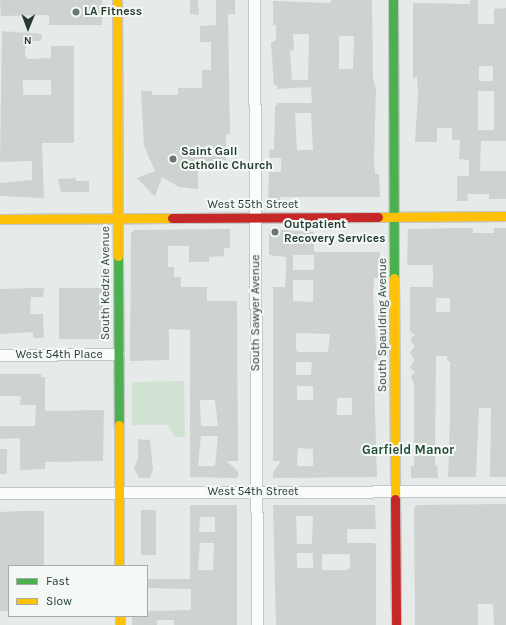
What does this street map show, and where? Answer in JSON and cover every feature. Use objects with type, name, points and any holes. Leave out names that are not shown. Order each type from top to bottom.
[{"type":"main road","name":"South Kedzie Avenue","points":[[117,0],[119,565]]},
{"type":"main road","name":"South Spaulding Avenue","points":[[393,0],[396,625]]},
{"type":"main road","name":"West 55th Street","points":[[0,219],[506,216]]},
{"type":"street","name":"South Sawyer Avenue","points":[[254,0],[257,625]]},
{"type":"street","name":"West 54th Place","points":[[0,355],[118,354]]},
{"type":"street","name":"West 54th Street","points":[[0,493],[506,492]]},
{"type":"green space","points":[[184,381],[185,437],[175,437],[168,425],[132,425],[132,382]]},
{"type":"building","name":"LA Fitness","points":[[0,0],[102,0],[102,25],[49,25],[49,15],[1,16]]},
{"type":"building","points":[[190,0],[198,0],[199,15],[190,14]]},
{"type":"building","points":[[216,0],[235,0],[235,14],[228,14],[230,134],[226,134],[226,160],[222,160],[222,170],[214,170],[214,165],[198,165],[198,189],[179,187],[162,177],[155,197],[137,178],[155,171],[144,146],[141,91],[152,91],[152,95],[178,95],[178,88],[202,88],[202,70],[211,70],[211,42],[200,42],[200,26],[216,25]]},
{"type":"building","points":[[331,0],[372,0],[373,79],[376,89],[374,160],[375,174],[379,174],[380,197],[280,197],[280,201],[268,201],[269,172],[281,172],[281,158],[270,158],[269,150],[274,150],[275,107],[278,103],[312,103],[311,87],[277,89],[277,85],[274,85],[271,43],[276,40],[276,25],[273,25],[273,1],[331,3]],"holes":[[[293,34],[309,34],[308,80],[292,80],[290,51],[294,50]],[[339,36],[354,36],[353,69],[339,69]],[[295,113],[311,113],[313,150],[297,150]]]},
{"type":"building","points":[[470,0],[478,0],[478,24],[494,24],[494,9],[506,8],[506,141],[481,141],[480,171],[506,171],[506,199],[489,199],[489,194],[467,194],[468,201],[457,201],[457,176],[469,176],[469,160],[459,159],[460,140],[452,140],[452,128],[437,128],[437,142],[415,142],[418,95],[417,77],[413,78],[413,3],[470,4]],"holes":[[[479,66],[493,66],[493,81],[479,81]],[[478,91],[494,91],[494,130],[478,130]]]},
{"type":"building","points":[[2,31],[42,34],[41,41],[26,41],[25,56],[28,59],[51,58],[51,46],[74,46],[74,143],[42,143],[44,198],[0,196],[0,183],[32,180],[32,161],[0,162]],"holes":[[[23,80],[51,80],[51,95],[23,95]]]},
{"type":"building","points":[[76,178],[76,181],[89,181],[89,192],[61,192],[58,179]]},
{"type":"building","points":[[473,228],[473,233],[494,233],[494,228],[506,228],[506,477],[490,477],[491,408],[479,408],[476,477],[448,477],[450,361],[447,361],[447,356],[436,356],[435,465],[437,465],[438,478],[411,478],[411,466],[414,466],[414,384],[411,376],[415,372],[410,368],[414,360],[410,352],[415,347],[410,339],[415,335],[410,331],[410,287],[433,287],[433,265],[407,265],[408,229]],"holes":[[[436,298],[450,298],[450,312],[436,312]]]},
{"type":"building","points":[[230,229],[230,248],[224,248],[224,256],[209,257],[209,262],[189,262],[189,246],[168,246],[168,267],[174,267],[174,277],[181,277],[181,287],[207,287],[207,301],[237,301],[238,461],[227,461],[238,472],[238,476],[236,478],[190,477],[190,330],[169,329],[169,360],[130,361],[131,233],[134,230]],"holes":[[[200,400],[215,400],[218,426],[201,426]],[[201,436],[218,436],[215,466],[198,466]]]},
{"type":"building","points":[[269,229],[314,232],[314,252],[380,252],[380,278],[374,278],[373,298],[377,360],[374,361],[374,376],[377,477],[273,478],[273,472],[281,461],[273,461],[273,287],[285,287],[286,257],[269,255]],"holes":[[[293,255],[314,255],[314,270],[293,270]],[[293,280],[313,280],[313,302],[293,301]],[[296,333],[330,334],[328,352],[298,352],[296,350]],[[296,362],[312,362],[311,375],[296,375]],[[297,386],[313,386],[313,400],[297,400]],[[337,398],[352,398],[352,415],[337,415]],[[298,448],[313,449],[313,466],[297,466]]]},
{"type":"building","points":[[44,288],[43,297],[31,297],[30,314],[43,314],[44,338],[33,338],[33,332],[0,334],[0,289]]},
{"type":"building","points":[[59,288],[103,288],[103,339],[59,339]]},
{"type":"building","points":[[0,374],[41,374],[41,377],[45,377],[45,411],[104,410],[103,461],[45,462],[45,469],[20,470],[20,438],[0,439],[0,426],[35,426],[36,405],[20,405],[21,396],[0,396]]},
{"type":"building","points":[[138,439],[150,440],[153,469],[150,478],[139,478],[134,468],[138,458]]},
{"type":"building","points":[[0,449],[7,449],[7,474],[0,474]]},
{"type":"building","points":[[506,504],[506,625],[494,625],[493,604],[478,604],[478,625],[415,625],[414,508],[417,505]]},
{"type":"building","points":[[190,505],[237,505],[237,625],[174,625],[174,620],[157,620],[157,625],[132,625],[132,617],[148,617],[149,611],[191,610],[191,589],[148,588],[148,579],[190,579]],"holes":[[[200,517],[215,517],[215,532],[199,532]],[[200,543],[214,543],[213,570],[198,570]]]},
{"type":"building","points":[[273,505],[375,505],[376,529],[347,529],[347,543],[374,543],[376,545],[376,625],[276,625]],"holes":[[[296,516],[313,516],[312,544],[297,544]],[[297,553],[313,553],[313,568],[297,568]],[[322,554],[350,554],[350,568],[346,570],[322,570]]]},
{"type":"building","points":[[141,510],[156,510],[156,555],[141,555]]},
{"type":"building","points":[[44,511],[44,565],[8,565],[8,611],[0,611],[0,512]]},
{"type":"traffic: fast","points":[[393,0],[394,278]]},
{"type":"traffic: fast","points":[[118,256],[119,425]]},
{"type":"traffic: slow","points":[[117,0],[118,256]]},
{"type":"traffic: slow","points":[[378,217],[506,216]]},
{"type":"traffic: slow","points":[[0,219],[172,218]]},
{"type":"traffic: slow","points":[[394,278],[395,499]]},
{"type":"traffic: slow","points":[[119,425],[119,565]]},
{"type":"traffic: slow","points":[[120,617],[120,625]]},
{"type":"traffic: jam","points":[[172,218],[378,217]]},
{"type":"traffic: jam","points":[[395,499],[396,625]]},
{"type":"place","name":"LA Fitness","points":[[76,12]]},
{"type":"place","name":"Saint Gall Catholic Church","points":[[173,159]]},
{"type":"place","name":"Outpatient Recovery Services","points":[[275,232]]},
{"type":"district","name":"Garfield Manor","points":[[408,450]]}]
